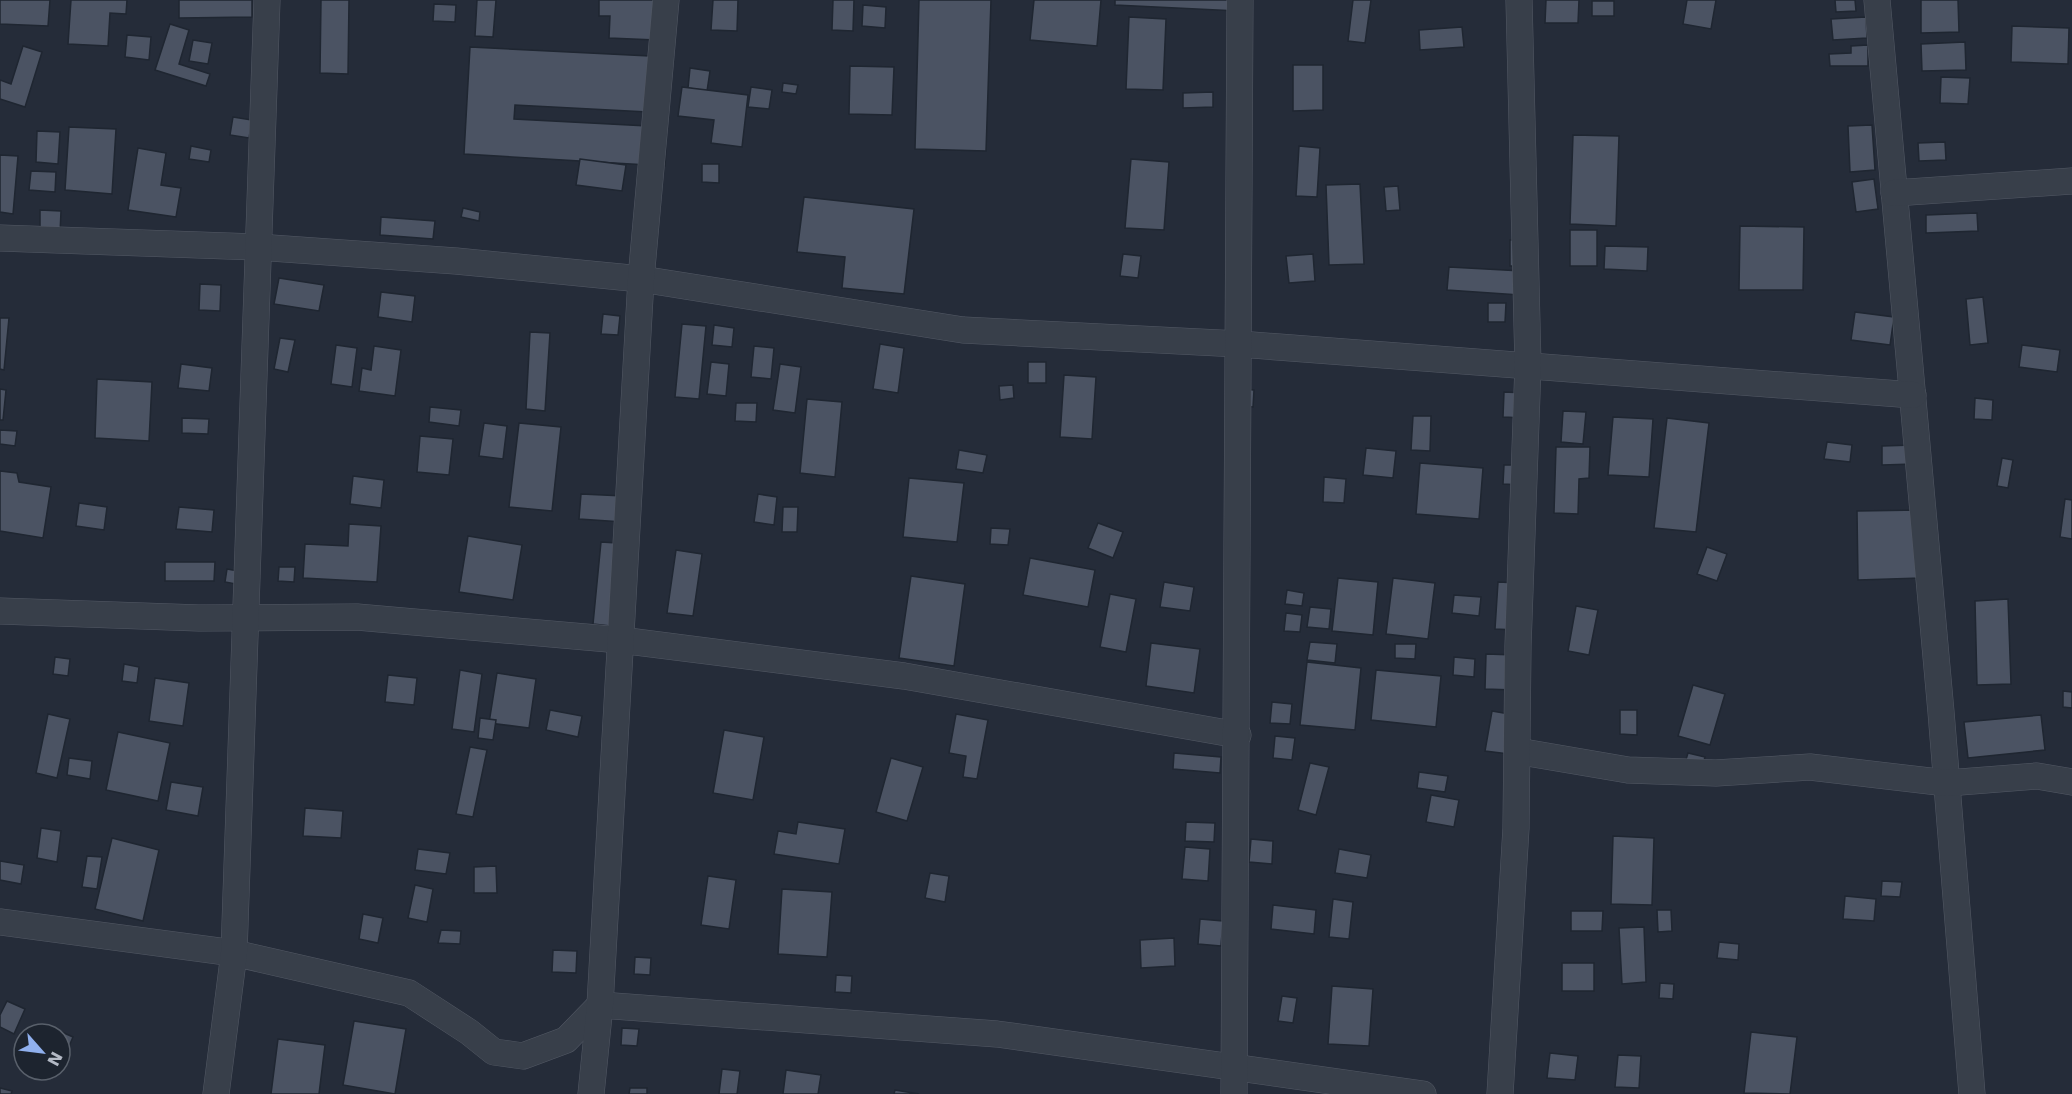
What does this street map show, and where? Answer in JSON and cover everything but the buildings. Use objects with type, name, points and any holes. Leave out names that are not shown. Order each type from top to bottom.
[{"type":"street","points":[[216,1094],[234,953],[248,618],[257,247],[267,0]]},
{"type":"street","points":[[591,1094],[600,1005],[641,279],[666,0]]},
{"type":"street","points":[[1234,1094],[1238,735],[1240,0]]},
{"type":"street","points":[[1500,1094],[1516,828],[1528,365],[1519,0]]},
{"type":"street","points":[[1877,0],[1947,783],[1972,1094]]},
{"type":"street","points":[[1894,193],[2072,181]]},
{"type":"street","points":[[0,238],[257,247],[456,261],[641,279],[963,330],[1239,344],[1913,395]]},
{"type":"street","points":[[0,611],[248,618],[357,617],[620,640],[904,676],[1238,735]]},
{"type":"street","points":[[1517,751],[1628,770],[1716,773],[1810,767],[1947,783],[2037,776],[2072,782]]},
{"type":"street","points":[[0,922],[234,953],[409,993],[469,1032],[494,1052],[522,1056],[566,1040],[600,1005]]},
{"type":"street","points":[[600,1005],[997,1034],[1423,1094]]}]
